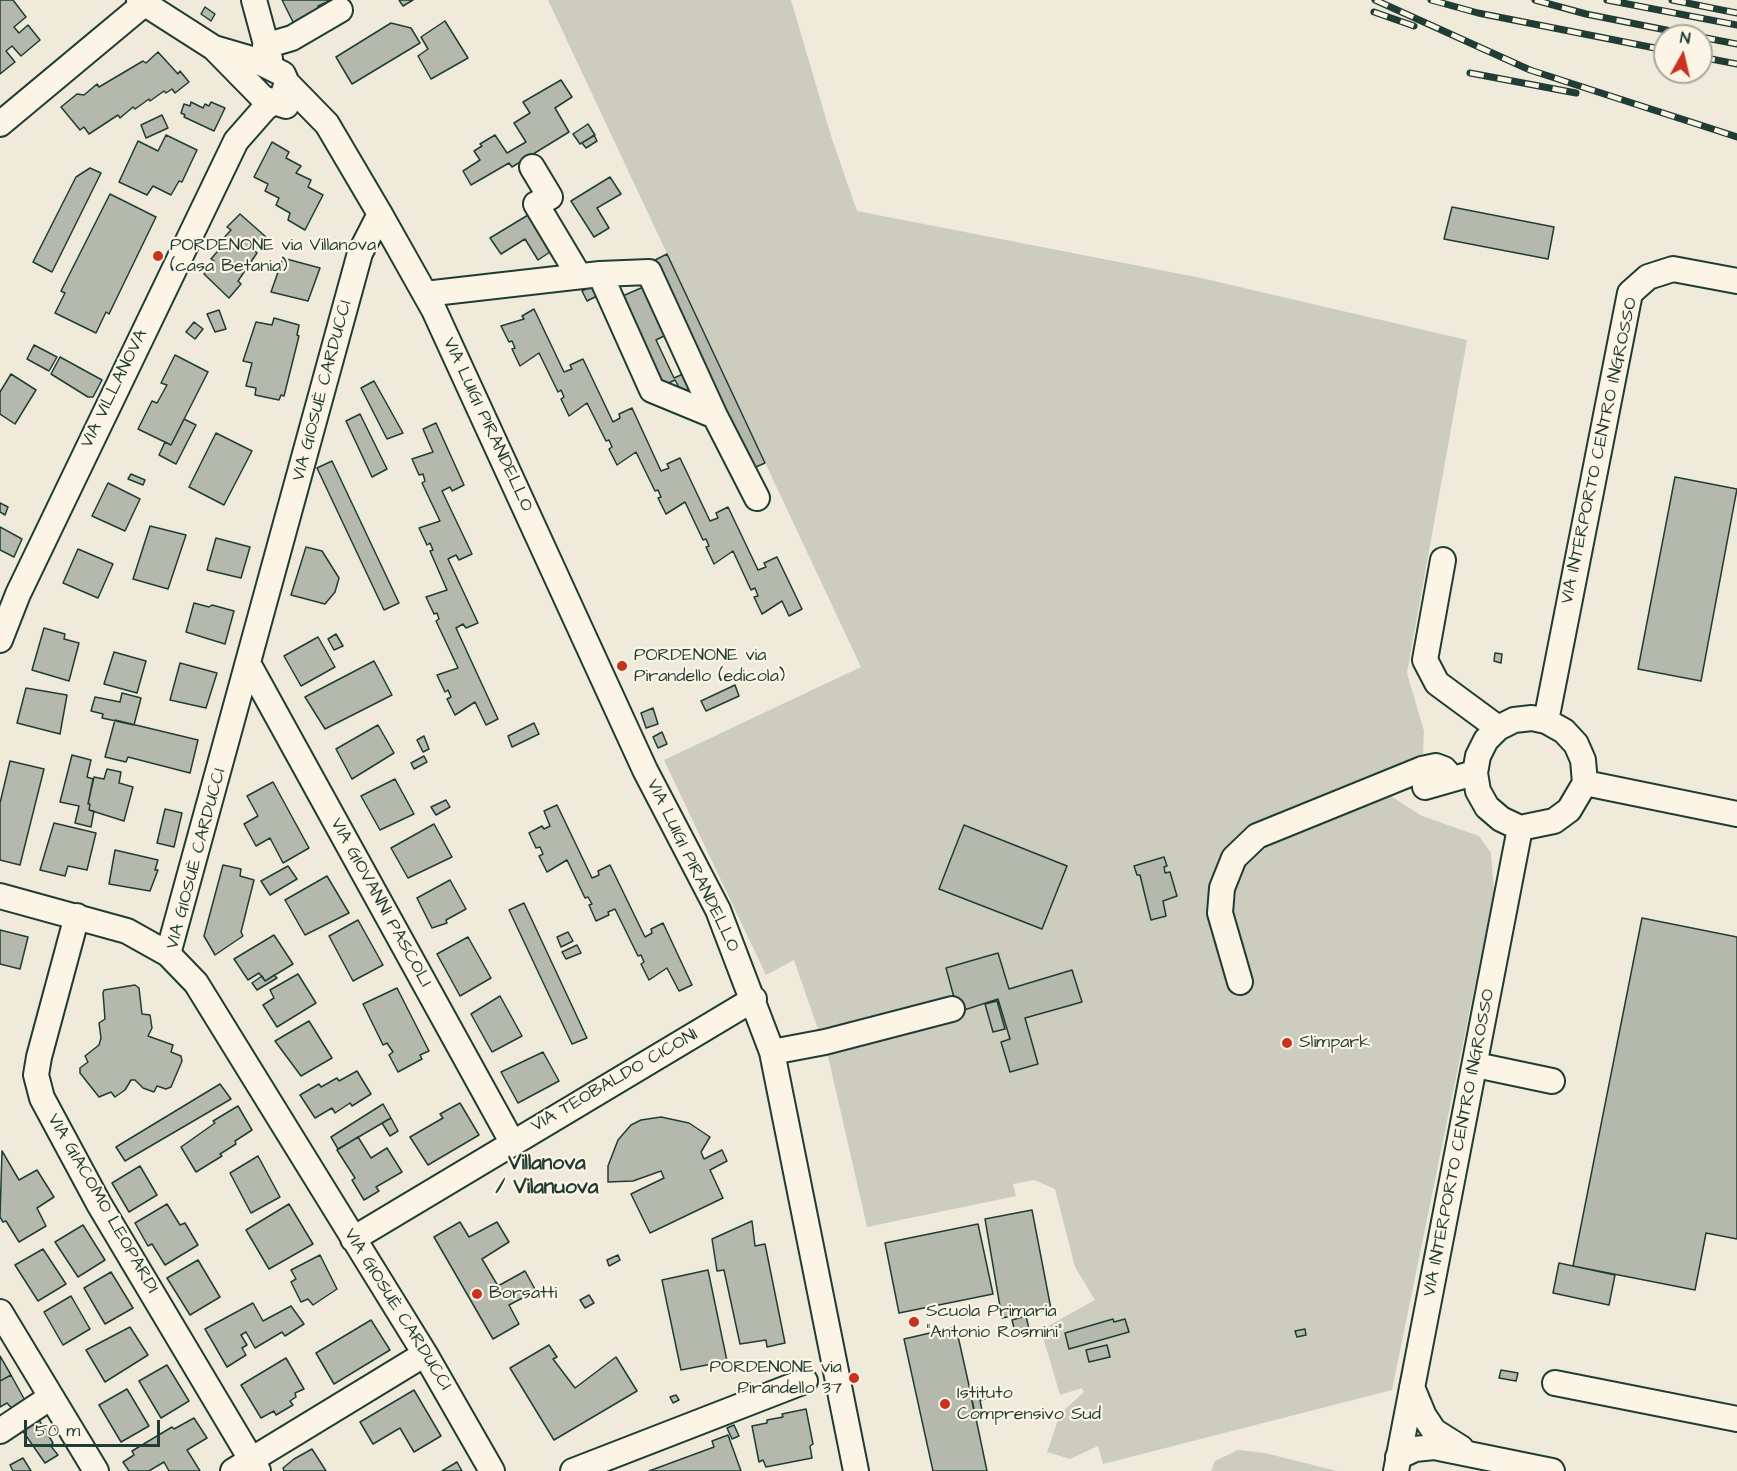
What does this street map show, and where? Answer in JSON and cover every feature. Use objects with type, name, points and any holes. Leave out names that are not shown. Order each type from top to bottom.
[{"type":"street","points":[[254,0],[273,86]]},
{"type":"street","points":[[0,124],[141,2]]},
{"type":"street","name":"VIA LUIGI PIRANDELLO","points":[[141,2],[214,48],[255,60],[273,86],[327,124],[425,294],[645,770],[718,910],[754,999],[772,1052],[856,1471]]},
{"type":"street","points":[[265,46],[292,38],[340,10]]},
{"type":"street","name":"VIA VILLANOVA","points":[[0,640],[18,594],[236,141],[252,96],[273,86]]},
{"type":"street","points":[[532,167],[550,197],[536,204],[589,275],[652,390],[715,416]]},
{"type":"street","name":"VIA GIOSUÈ CARDUCCI","points":[[380,214],[360,253],[168,954],[196,983],[425,1354],[492,1471]]},
{"type":"street","name":"VIA INTERPORTO CENTRO INGROSSO","points":[[1546,721],[1630,292],[1648,277],[1673,269],[1737,281]]},
{"type":"street","points":[[425,294],[589,275],[649,272],[715,416],[757,498]]},
{"type":"street","points":[[1443,560],[1425,660],[1437,683],[1498,728]]},
{"type":"street","name":"VIA GIOVANNI PASCOLI","points":[[249,665],[512,1142]]},
{"type":"street","points":[[1240,982],[1220,913],[1222,888],[1234,858],[1257,836],[1422,769],[1436,766],[1464,776],[1478,791],[1487,807],[1501,819],[1520,828],[1554,821],[1569,810],[1585,783],[1583,760],[1576,744],[1564,731],[1546,721],[1532,718],[1514,720],[1498,728],[1486,740],[1464,776],[1425,787]]},
{"type":"street","points":[[1585,783],[1737,814]]},
{"type":"street","name":"VIA INTERPORTO CENTRO INGROSSO","points":[[1404,1466],[1412,1387],[1520,828]]},
{"type":"street","points":[[0,896],[127,931],[168,954]]},
{"type":"street","name":"VIA GIACOMO LEOPARDI","points":[[77,916],[39,1058],[36,1075],[42,1098],[247,1467]]},
{"type":"street","name":"VIA TEOBALDO CICONI","points":[[353,1239],[754,999]]},
{"type":"street","points":[[772,1052],[825,1042],[952,1009]]},
{"type":"street","points":[[1476,1065],[1552,1081]]},
{"type":"street","points":[[0,1312],[96,1471]]},
{"type":"street","points":[[247,1467],[425,1354]]},
{"type":"street","points":[[573,1471],[805,1381]]},
{"type":"street","points":[[1555,1383],[1737,1419]]},
{"type":"street","points":[[1412,1387],[1424,1416],[1434,1431],[1468,1453]]},
{"type":"street","points":[[0,1431],[51,1397]]},
{"type":"street","name":"VIA INTERPORTO CENTRO INGROSSO","points":[[1404,1466],[1415,1449],[1434,1447],[1552,1471]]},
{"type":"shaded area","points":[[548,0],[791,0],[831,136],[857,211],[1201,278],[1467,340],[1407,673],[1424,731],[1423,754],[1283,820],[1386,793],[1422,816],[1479,836],[1491,853],[1494,892],[1392,1390],[1103,1464],[1098,1446],[1070,1459],[1047,1452],[1060,1414],[1084,1392],[1082,1388],[1060,1395],[1041,1330],[1095,1300],[1075,1267],[1055,1189],[1034,1180],[1013,1184],[1016,1196],[867,1227],[825,1043],[794,960],[766,975],[664,760],[861,667]]},
{"type":"shaded area","points":[[1238,1450],[1265,1453],[1337,1471],[1211,1471],[1215,1461]]},
{"type":"building","points":[[0,0],[13,0],[26,17],[14,27],[19,33],[28,25],[40,40],[21,56],[12,46],[6,51],[15,62],[0,74]]},
{"type":"building","points":[[282,0],[331,0],[318,6],[320,11],[294,24]]},
{"type":"building","points":[[399,0],[413,0],[403,6]]},
{"type":"building","points":[[205,7],[215,14],[211,21],[201,14]]},
{"type":"building","points":[[445,21],[468,58],[431,79],[418,56],[428,49],[421,37]]},
{"type":"building","points":[[391,23],[411,28],[420,43],[352,84],[336,57]]},
{"type":"building","points":[[158,52],[178,74],[180,71],[189,82],[175,93],[172,89],[166,93],[164,91],[135,109],[133,107],[120,118],[118,115],[89,134],[84,127],[80,130],[61,107],[77,94],[84,95],[97,84],[99,87],[143,61],[146,63]]},
{"type":"building","points":[[561,80],[572,97],[555,108],[569,132],[512,167],[509,163],[471,185],[463,171],[480,160],[474,151],[482,146],[480,144],[495,135],[507,153],[526,142],[514,123],[530,113],[523,102]]},
{"type":"building","points":[[191,102],[203,108],[205,104],[209,106],[211,102],[225,108],[214,131],[184,117],[185,115],[181,113],[184,104],[190,106]]},
{"type":"building","points":[[162,115],[168,128],[146,138],[141,125]]},
{"type":"building","points":[[588,124],[595,135],[580,144],[573,134]]},
{"type":"building","points":[[166,135],[197,150],[182,182],[179,181],[171,195],[153,186],[147,195],[119,182],[138,141],[158,151]]},
{"type":"building","points":[[594,135],[597,141],[586,148],[582,143]]},
{"type":"building","points":[[272,142],[289,152],[286,158],[301,166],[296,173],[311,180],[308,187],[323,195],[305,230],[288,220],[290,213],[276,205],[279,198],[265,191],[268,184],[254,177]]},
{"type":"building","points":[[90,168],[101,173],[52,272],[33,262],[76,177]]},
{"type":"building","points":[[610,177],[621,194],[597,208],[609,228],[594,237],[571,201]]},
{"type":"building","points":[[110,194],[156,217],[109,314],[106,312],[96,333],[55,313],[65,293],[61,291]]},
{"type":"building","points":[[1452,207],[1554,227],[1548,259],[1444,239]]},
{"type":"building","points":[[240,214],[266,237],[254,250],[257,253],[238,281],[241,284],[229,298],[204,274],[214,261],[211,259],[222,246],[219,243],[231,230],[227,227]]},
{"type":"building","points":[[528,215],[550,252],[538,260],[525,239],[501,254],[490,238]]},
{"type":"building","points":[[667,254],[765,463],[749,470],[651,262]]},
{"type":"building","points":[[283,258],[320,268],[308,301],[271,292]]},
{"type":"building","points":[[596,284],[601,294],[587,301],[582,291]]},
{"type":"building","points":[[648,285],[672,332],[656,340],[674,378],[690,371],[697,386],[682,393],[675,380],[660,387],[618,298]]},
{"type":"building","points":[[534,309],[564,372],[572,369],[570,365],[583,359],[613,422],[620,418],[619,414],[632,408],[661,471],[669,468],[667,464],[680,458],[710,521],[718,518],[716,513],[728,507],[758,570],[766,567],[764,563],[777,557],[802,609],[789,616],[782,601],[762,614],[754,597],[758,596],[755,588],[751,590],[733,551],[714,564],[706,547],[709,546],[706,539],[703,540],[685,502],[666,514],[658,498],[661,497],[658,490],[655,491],[636,452],[617,465],[609,449],[612,447],[609,440],[606,441],[587,403],[569,416],[561,399],[564,397],[561,390],[558,392],[539,353],[520,366],[512,349],[515,348],[512,341],[509,342],[501,326],[524,319],[522,316]]},
{"type":"building","points":[[219,310],[226,329],[215,332],[207,314]]},
{"type":"building","points":[[274,318],[299,325],[297,335],[299,336],[284,396],[281,395],[279,400],[255,395],[256,388],[246,386],[252,363],[243,361],[256,322],[272,325]]},
{"type":"building","points":[[194,322],[203,329],[195,339],[186,332]]},
{"type":"building","points":[[34,345],[57,357],[49,371],[27,359]]},
{"type":"building","points":[[175,355],[208,372],[171,445],[138,429],[152,401],[157,403],[167,385],[161,383]]},
{"type":"building","points":[[60,357],[102,380],[93,397],[88,397],[51,374]]},
{"type":"building","points":[[11,374],[36,390],[15,424],[0,414],[0,392]]},
{"type":"building","points":[[374,381],[403,433],[387,439],[361,388]]},
{"type":"building","points":[[360,414],[387,469],[372,477],[346,421]]},
{"type":"building","points":[[184,419],[196,425],[176,464],[159,455],[165,442],[171,445]]},
{"type":"building","points":[[436,423],[464,485],[452,491],[450,487],[442,491],[472,554],[459,560],[456,555],[448,559],[478,623],[466,628],[463,624],[456,628],[498,719],[486,725],[475,702],[455,715],[447,699],[451,697],[448,690],[445,692],[437,675],[458,668],[436,621],[439,619],[437,613],[434,614],[426,597],[447,590],[430,551],[433,550],[430,543],[427,545],[419,528],[440,521],[422,483],[425,481],[423,474],[419,475],[412,459],[433,452],[423,429]]},
{"type":"building","points":[[216,433],[252,451],[224,505],[189,487]]},
{"type":"building","points":[[332,461],[399,603],[384,610],[317,468]]},
{"type":"building","points":[[131,474],[145,480],[143,485],[128,479]]},
{"type":"building","points":[[1675,477],[1737,489],[1701,681],[1638,669]]},
{"type":"building","points":[[108,483],[140,499],[125,531],[92,516]]},
{"type":"building","points":[[0,503],[8,507],[5,515],[0,512]]},
{"type":"building","points":[[150,526],[186,535],[168,589],[133,579]]},
{"type":"building","points":[[0,527],[22,539],[14,557],[0,550]]},
{"type":"building","points":[[216,538],[250,547],[241,578],[207,570]]},
{"type":"building","points":[[306,547],[322,551],[339,578],[335,592],[325,604],[291,595]]},
{"type":"building","points":[[78,549],[113,564],[98,598],[63,583]]},
{"type":"building","points":[[194,603],[234,611],[225,644],[186,632]]},
{"type":"building","points":[[44,628],[65,634],[64,639],[79,643],[69,681],[32,670]]},
{"type":"building","points":[[336,634],[343,646],[334,650],[328,639]]},
{"type":"building","points":[[318,637],[335,667],[301,686],[284,656]]},
{"type":"building","points":[[114,652],[146,661],[137,693],[104,684]]},
{"type":"building","points":[[1495,653],[1502,654],[1501,663],[1494,661]]},
{"type":"building","points":[[374,661],[392,695],[325,729],[305,697]]},
{"type":"building","points":[[180,663],[217,673],[206,708],[170,700]]},
{"type":"building","points":[[735,685],[739,696],[706,711],[701,701]]},
{"type":"building","points":[[26,688],[67,695],[60,734],[17,723]]},
{"type":"building","points":[[122,693],[141,698],[134,725],[102,718],[103,714],[91,711],[95,697],[120,702]]},
{"type":"building","points":[[653,708],[658,724],[646,728],[641,713]]},
{"type":"building","points":[[115,720],[198,740],[190,773],[128,757],[126,762],[105,757]]},
{"type":"building","points":[[534,723],[539,734],[512,747],[508,736]]},
{"type":"building","points":[[378,725],[394,753],[352,779],[336,749]]},
{"type":"building","points":[[662,732],[667,744],[658,748],[653,737]]},
{"type":"building","points":[[424,736],[429,749],[423,752],[417,740]]},
{"type":"building","points":[[72,755],[91,760],[87,777],[93,779],[88,804],[90,804],[89,810],[94,811],[91,827],[75,823],[79,806],[60,802]]},
{"type":"building","points":[[424,756],[427,762],[414,769],[411,763]]},
{"type":"building","points":[[10,761],[44,769],[20,865],[0,860],[0,803]]},
{"type":"building","points":[[107,769],[121,772],[119,783],[133,787],[124,821],[89,810],[90,804],[88,804],[94,777],[104,779]]},
{"type":"building","points":[[395,779],[414,814],[380,830],[361,796]]},
{"type":"building","points":[[273,782],[309,848],[283,863],[270,838],[256,846],[244,824],[258,816],[247,796]]},
{"type":"building","points":[[446,800],[450,807],[436,815],[431,807]]},
{"type":"building","points":[[557,805],[592,878],[599,875],[598,871],[610,865],[645,937],[652,933],[651,929],[663,923],[692,985],[679,991],[667,968],[649,980],[641,964],[644,962],[641,955],[638,956],[615,909],[608,912],[609,915],[596,921],[589,905],[592,904],[588,897],[585,898],[567,860],[547,872],[539,856],[543,854],[540,847],[536,848],[529,833],[542,826],[544,829],[550,826],[544,811]]},
{"type":"building","points":[[165,809],[182,813],[174,847],[157,843]]},
{"type":"building","points":[[54,823],[96,833],[87,870],[68,866],[65,876],[40,870]]},
{"type":"building","points":[[434,824],[452,857],[408,878],[391,848]]},
{"type":"building","points":[[964,825],[1067,866],[1042,929],[939,889]]},
{"type":"building","points":[[115,850],[158,860],[155,870],[158,870],[150,891],[109,884]]},
{"type":"building","points":[[1164,857],[1167,866],[1164,867],[1165,873],[1170,872],[1177,896],[1163,901],[1166,916],[1151,920],[1140,875],[1137,875],[1134,866]]},
{"type":"building","points":[[223,865],[241,869],[240,876],[254,880],[241,932],[243,936],[215,955],[204,936]]},
{"type":"building","points":[[288,866],[297,879],[270,895],[261,881]]},
{"type":"building","points":[[327,876],[349,913],[305,935],[285,900]]},
{"type":"building","points":[[450,880],[466,909],[446,920],[447,923],[432,928],[417,898]]},
{"type":"building","points":[[524,903],[587,1038],[572,1044],[509,910]]},
{"type":"building","points":[[1642,918],[1737,937],[1737,1239],[1706,1233],[1695,1290],[1573,1266]]},
{"type":"building","points":[[358,920],[383,965],[353,981],[329,936]]},
{"type":"building","points":[[0,930],[28,937],[20,969],[0,964]]},
{"type":"building","points":[[568,932],[573,941],[561,947],[557,937]]},
{"type":"building","points":[[274,935],[293,964],[265,981],[259,973],[248,980],[234,959]]},
{"type":"building","points":[[468,937],[491,978],[460,996],[437,954]]},
{"type":"building","points":[[577,945],[581,953],[566,959],[562,952]]},
{"type":"building","points":[[998,953],[1009,989],[1072,970],[1082,1002],[1025,1018],[1038,1064],[1010,1072],[1001,1042],[1010,1039],[998,999],[958,1012],[946,968]]},
{"type":"building","points":[[298,974],[316,1003],[277,1027],[263,1005],[274,998],[270,990]]},
{"type":"building","points":[[274,975],[277,978],[257,990],[252,983],[262,976],[265,981]]},
{"type":"building","points":[[135,985],[139,988],[142,1014],[150,1015],[152,1028],[148,1036],[173,1045],[171,1052],[181,1056],[182,1061],[171,1087],[166,1089],[157,1086],[154,1092],[143,1088],[135,1080],[131,1080],[125,1090],[115,1097],[111,1092],[99,1097],[80,1073],[80,1068],[88,1062],[85,1056],[99,1045],[101,1038],[99,1023],[105,1019],[103,993],[104,990]]},
{"type":"building","points":[[397,988],[429,1051],[420,1055],[422,1059],[398,1072],[389,1055],[393,1052],[387,1043],[383,1045],[363,1004]]},
{"type":"building","points":[[500,996],[522,1036],[492,1052],[471,1014]]},
{"type":"building","points":[[997,1001],[1005,1029],[993,1032],[985,1004]]},
{"type":"building","points":[[309,1021],[332,1058],[301,1076],[275,1041]]},
{"type":"building","points":[[543,1052],[559,1081],[518,1103],[501,1072]]},
{"type":"building","points":[[357,1071],[371,1094],[352,1106],[350,1103],[335,1113],[332,1108],[315,1118],[300,1095],[319,1084],[321,1087],[337,1078],[339,1081]]},
{"type":"building","points":[[220,1084],[231,1099],[125,1161],[116,1147]]},
{"type":"building","points":[[460,1103],[479,1135],[428,1165],[410,1137],[443,1118],[440,1114]]},
{"type":"building","points":[[383,1104],[391,1118],[338,1149],[331,1137]]},
{"type":"building","points":[[238,1106],[252,1130],[220,1154],[222,1156],[196,1172],[181,1147],[215,1123],[213,1121]]},
{"type":"building","points":[[661,1117],[689,1123],[710,1137],[701,1152],[704,1159],[722,1150],[727,1161],[710,1170],[723,1198],[650,1233],[631,1194],[664,1178],[661,1171],[633,1181],[608,1182],[608,1166],[618,1140],[631,1125],[641,1120]]},
{"type":"building","points":[[391,1118],[398,1131],[390,1136],[382,1123]]},
{"type":"building","points":[[358,1137],[371,1158],[387,1148],[402,1172],[376,1187],[379,1191],[364,1200],[352,1180],[355,1178],[337,1150]]},
{"type":"building","points":[[2,1151],[19,1180],[37,1170],[54,1197],[37,1208],[46,1226],[19,1242],[6,1221],[3,1222],[0,1217]]},
{"type":"building","points":[[258,1156],[280,1197],[251,1213],[230,1173]]},
{"type":"building","points":[[140,1166],[157,1195],[129,1212],[112,1183]]},
{"type":"building","points":[[167,1204],[180,1225],[185,1223],[198,1245],[165,1265],[152,1244],[148,1246],[135,1223]]},
{"type":"building","points":[[289,1204],[313,1244],[269,1269],[246,1230]]},
{"type":"building","points":[[1032,1210],[1051,1309],[1002,1318],[985,1219]]},
{"type":"building","points":[[752,1221],[755,1246],[765,1244],[785,1343],[767,1347],[766,1340],[740,1344],[724,1270],[717,1271],[712,1239]]},
{"type":"building","points":[[460,1222],[469,1237],[497,1222],[509,1242],[482,1259],[498,1286],[525,1271],[536,1291],[509,1305],[519,1324],[493,1339],[434,1237]]},
{"type":"building","points":[[978,1224],[993,1294],[899,1313],[885,1243]]},
{"type":"building","points":[[83,1225],[105,1260],[78,1277],[55,1242]]},
{"type":"building","points":[[43,1249],[66,1284],[38,1301],[15,1265]]},
{"type":"building","points":[[320,1255],[337,1289],[313,1305],[308,1299],[301,1302],[291,1282],[296,1279],[291,1270]]},
{"type":"building","points":[[618,1255],[620,1260],[609,1266],[607,1260]]},
{"type":"building","points":[[198,1260],[220,1297],[190,1315],[167,1278]]},
{"type":"building","points":[[1559,1263],[1615,1275],[1609,1305],[1553,1293]]},
{"type":"building","points":[[708,1270],[727,1361],[681,1370],[662,1280]]},
{"type":"building","points":[[111,1272],[133,1308],[105,1324],[84,1288]]},
{"type":"building","points":[[589,1295],[594,1303],[585,1308],[580,1300]]},
{"type":"building","points":[[71,1296],[90,1329],[63,1345],[44,1312]]},
{"type":"building","points":[[253,1303],[263,1321],[291,1306],[304,1324],[285,1336],[282,1332],[255,1348],[246,1332],[241,1335],[247,1345],[242,1348],[246,1355],[227,1367],[205,1329]]},
{"type":"building","points":[[1026,1316],[1029,1329],[1015,1332],[1012,1320]]},
{"type":"building","points":[[1113,1319],[1114,1322],[1125,1319],[1129,1332],[1069,1349],[1065,1333]]},
{"type":"building","points":[[371,1320],[390,1350],[334,1384],[316,1353]]},
{"type":"building","points":[[130,1327],[148,1355],[105,1382],[86,1350]]},
{"type":"building","name":"Istituto Comprensivo Sud","points":[[956,1327],[987,1471],[933,1471],[904,1339]]},
{"type":"building","points":[[1305,1329],[1306,1335],[1297,1337],[1295,1331]]},
{"type":"building","points":[[549,1345],[557,1357],[553,1359],[575,1388],[616,1357],[637,1391],[554,1440],[510,1368]]},
{"type":"building","points":[[1107,1345],[1110,1357],[1089,1362],[1086,1350]]},
{"type":"building","points":[[0,1356],[11,1375],[0,1381]]},
{"type":"building","points":[[286,1358],[304,1389],[295,1393],[296,1397],[290,1401],[293,1405],[276,1415],[274,1411],[261,1418],[241,1385]]},
{"type":"building","points":[[167,1365],[189,1401],[161,1418],[139,1381]]},
{"type":"building","points":[[1501,1370],[1518,1373],[1516,1381],[1499,1378]]},
{"type":"building","points":[[11,1375],[28,1406],[17,1414],[7,1403],[0,1407],[0,1381]]},
{"type":"building","points":[[982,1388],[985,1399],[980,1400],[983,1416],[975,1417],[970,1390]]},
{"type":"building","points":[[127,1389],[149,1426],[121,1442],[99,1405]]},
{"type":"building","points":[[414,1390],[441,1436],[414,1452],[400,1428],[373,1444],[360,1422]]},
{"type":"building","points":[[676,1395],[679,1400],[673,1403],[670,1397]]},
{"type":"building","points":[[806,1409],[813,1444],[810,1446],[812,1458],[766,1467],[763,1460],[759,1462],[752,1426],[783,1417],[782,1414]]},
{"type":"building","points":[[194,1418],[207,1438],[187,1450],[200,1471],[169,1471],[164,1462],[149,1471],[129,1471],[123,1462],[134,1455],[132,1451],[172,1427],[174,1429]]},
{"type":"building","points":[[39,1420],[53,1443],[50,1445],[58,1455],[45,1463],[22,1430]]},
{"type":"building","points":[[734,1425],[739,1436],[732,1439],[727,1428]]},
{"type":"building","points":[[728,1435],[741,1471],[649,1471],[714,1447],[712,1441]]},
{"type":"building","points":[[312,1449],[326,1471],[284,1471],[283,1468],[294,1459]]},
{"type":"building","points":[[23,1458],[31,1471],[13,1471],[10,1465]]},
{"type":"building","points":[[457,1462],[462,1471],[442,1471]]},
{"type":"railway","points":[[1375,0],[1530,70],[1737,137]]},
{"type":"railway","points":[[1431,0],[1478,13],[1653,48]]},
{"type":"railway","points":[[1535,0],[1586,14],[1653,27]]},
{"type":"railway","points":[[1607,0],[1737,25]]},
{"type":"railway","points":[[1672,0],[1737,13]]},
{"type":"railway","points":[[1374,12],[1414,26]]},
{"type":"railway","points":[[1713,39],[1737,44]]},
{"type":"railway","points":[[1713,59],[1737,64]]},
{"type":"railway","points":[[1470,73],[1576,93]]},
{"type":"place","name":"PORDENONE via Villanova (casa Betania)","points":[[158,256]]},
{"type":"place","name":"PORDENONE via Pirandello (edicola)","points":[[622,666]]},
{"type":"place","name":"Slimpark","points":[[1287,1043]]},
{"type":"place","name":"Borsatti","points":[[477,1294]]},
{"type":"place","name":"Scuola Primaria \"Antonio Rosmini\"","points":[[914,1322]]},
{"type":"place","name":"PORDENONE via Pirandello 37","points":[[854,1378]]},
{"type":"place","name":"Istituto Comprensivo Sud","points":[[945,1404]]},
{"type":"district","name":"Villanova / Vilanuova","points":[[547,1177]]}]
